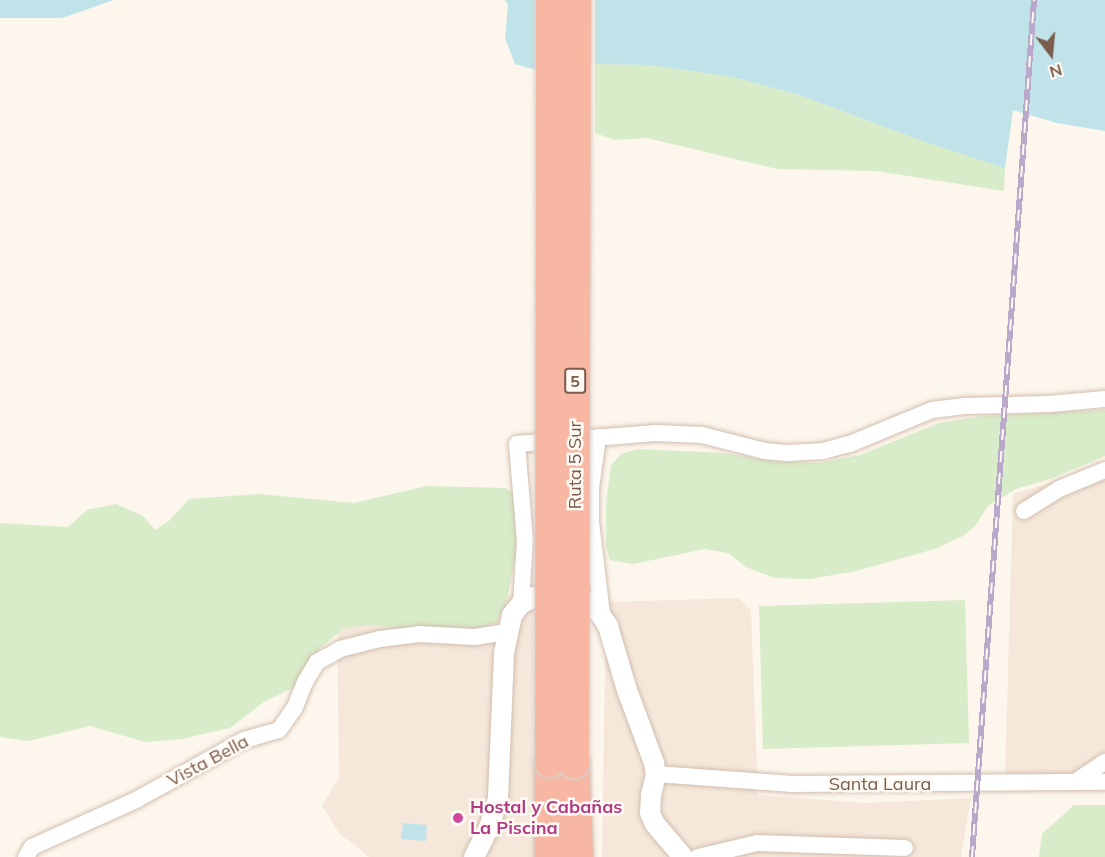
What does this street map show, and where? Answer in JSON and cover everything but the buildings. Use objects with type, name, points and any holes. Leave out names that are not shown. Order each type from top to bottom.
[{"type":"highway","name":"Ruta 5 Sur","points":[[550,0],[562,762],[578,857]]},
{"type":"highway","name":"Ruta 5 Sur","points":[[550,857],[562,762],[576,0]]},
{"type":"street","points":[[521,604],[525,541],[517,444],[656,433],[702,435],[765,451],[787,453],[823,451],[850,444],[932,410],[965,405],[1049,404],[1105,399]]},
{"type":"street","points":[[598,437],[591,488],[591,522],[602,614]]},
{"type":"street","points":[[1024,511],[1059,489],[1105,470]]},
{"type":"street","points":[[474,857],[489,828],[498,798],[507,632],[512,615],[521,604],[534,597],[564,596],[580,598],[594,605],[608,626],[627,690],[650,748],[656,774],[650,813],[656,824],[683,857]]},
{"type":"street","name":"Vista Bella","points":[[26,857],[32,848],[136,800],[244,740],[279,730],[295,707],[305,682],[317,662],[340,649],[380,639],[418,634],[474,637],[507,632]]},
{"type":"street","points":[[1074,782],[1105,762]]},
{"type":"street","name":"Santa Laura","points":[[656,774],[794,784],[1105,782]]},
{"type":"street","points":[[698,857],[757,843],[905,848]]},
{"type":"shaded area","points":[[1105,467],[1105,776],[1005,777],[1013,494]]},
{"type":"shaded area","points":[[536,591],[535,857],[369,857],[339,833],[322,806],[339,777],[337,615]]},
{"type":"shaded area","points":[[738,598],[751,610],[758,795],[865,803],[971,798],[961,857],[602,857],[606,602]]},
{"type":"green space","points":[[595,64],[649,65],[733,77],[799,95],[928,143],[1005,168],[1004,191],[876,171],[777,169],[647,138],[615,140],[595,133]]},
{"type":"green space","points":[[1105,410],[1105,456],[1050,479],[1016,489],[988,506],[975,526],[963,536],[935,549],[856,571],[810,579],[774,578],[746,567],[728,553],[705,549],[633,564],[610,560],[606,547],[606,503],[611,465],[621,454],[638,449],[724,453],[775,461],[817,463],[860,455],[939,423],[982,416]]},
{"type":"green space","points":[[426,486],[506,488],[519,498],[517,549],[506,605],[495,623],[478,629],[398,628],[371,625],[344,628],[319,649],[305,682],[264,702],[230,728],[182,739],[145,742],[90,726],[28,741],[0,737],[0,523],[68,527],[87,510],[116,504],[143,516],[155,530],[169,521],[189,499],[259,494],[354,503]]},
{"type":"green space","points":[[965,600],[969,743],[763,749],[759,606]]},
{"type":"green space","points":[[1074,805],[1105,805],[1105,857],[1039,857],[1042,834]]},
{"type":"water","points":[[0,0],[114,0],[62,18],[0,18]]},
{"type":"water","points":[[505,0],[566,0],[536,70],[515,64],[505,38],[508,5]]},
{"type":"water","points":[[595,0],[1105,0],[1105,131],[1057,123],[1013,110],[1005,168],[928,143],[799,95],[733,77],[649,65],[595,64]]},
{"type":"water","points":[[403,823],[427,825],[426,841],[401,839]]},
{"type":"railway","points":[[972,857],[1034,0]]},
{"type":"place","name":"Hostal y Cabañas La Piscina","points":[[458,818]]}]
